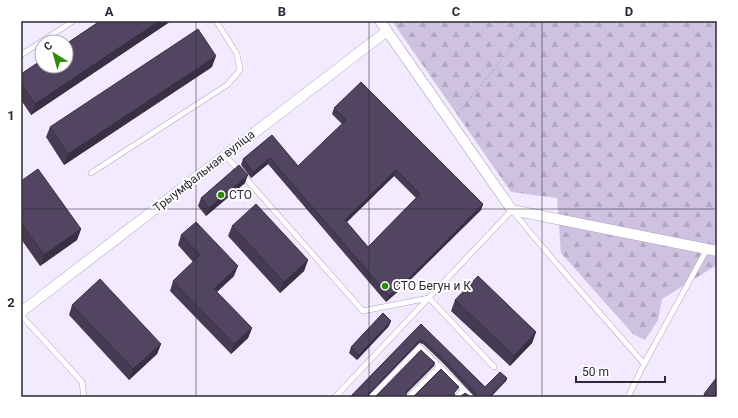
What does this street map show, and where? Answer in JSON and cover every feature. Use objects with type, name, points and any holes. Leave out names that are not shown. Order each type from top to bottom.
[{"type":"street","points":[[380,21],[512,210],[712,250]]},
{"type":"street","name":"Трыумфальная вуліца","points":[[21,313],[387,31]]},
{"type":"lane","points":[[21,55],[73,21]]},
{"type":"lane","points":[[91,173],[227,85],[240,70],[237,54],[216,21]]},
{"type":"lane","points":[[225,155],[362,311],[429,298]]},
{"type":"lane","points":[[335,397],[512,210],[553,261],[592,303],[644,364]]},
{"type":"lane","points":[[628,397],[644,364],[712,250]]},
{"type":"lane","points":[[429,298],[494,367]]},
{"type":"lane","points":[[21,313],[82,382],[84,397]]},
{"type":"lane","points":[[370,397],[420,347],[471,397]]},
{"type":"lane","points":[[409,397],[440,366]]},
{"type":"lane","points":[[457,397],[464,390]]},
{"type":"path","points":[[450,122],[533,21]]},
{"type":"green space","points":[[392,21],[717,21],[717,265],[662,299],[658,320],[645,340],[633,334],[561,253],[557,198],[511,192]]},
{"type":"building","points":[[100,21],[159,21],[35,104],[21,84],[21,74],[34,65],[34,74],[74,74],[74,39]]},
{"type":"building","points":[[198,29],[216,56],[68,154],[50,127]]},
{"type":"building","points":[[361,82],[483,204],[389,296],[270,158],[253,172],[243,159],[272,135],[298,166],[346,120],[334,108]],"holes":[[[396,170],[420,194],[368,247],[345,220]]]},
{"type":"building","points":[[239,165],[248,175],[209,208],[201,198]]},
{"type":"building","points":[[38,169],[81,229],[44,255],[21,223],[21,181]]},
{"type":"building","points":[[256,204],[308,260],[284,282],[232,226]]},
{"type":"building","points":[[196,222],[238,266],[214,289],[252,328],[234,344],[173,281],[200,255],[181,235]]},
{"type":"building","points":[[478,276],[536,332],[514,356],[455,300]]},
{"type":"building","points":[[100,279],[161,344],[133,369],[72,305]]},
{"type":"building","points":[[383,313],[391,321],[359,355],[351,347]]},
{"type":"building","points":[[421,324],[485,387],[500,372],[507,378],[489,397],[473,397],[476,393],[424,341],[420,340],[368,394],[370,397],[350,397]]},
{"type":"building","points":[[421,350],[435,363],[407,391],[406,395],[408,397],[375,397]]},
{"type":"building","points":[[441,369],[459,387],[454,393],[455,397],[413,397]]},
{"type":"building","points":[[717,377],[717,397],[709,397],[704,394]]},
{"type":"building","points":[[465,393],[471,397],[460,397]]},
{"type":"place","name":"СТО","points":[[221,195]]},
{"type":"place","name":"СТО Бегун и К","points":[[385,286]]}]
